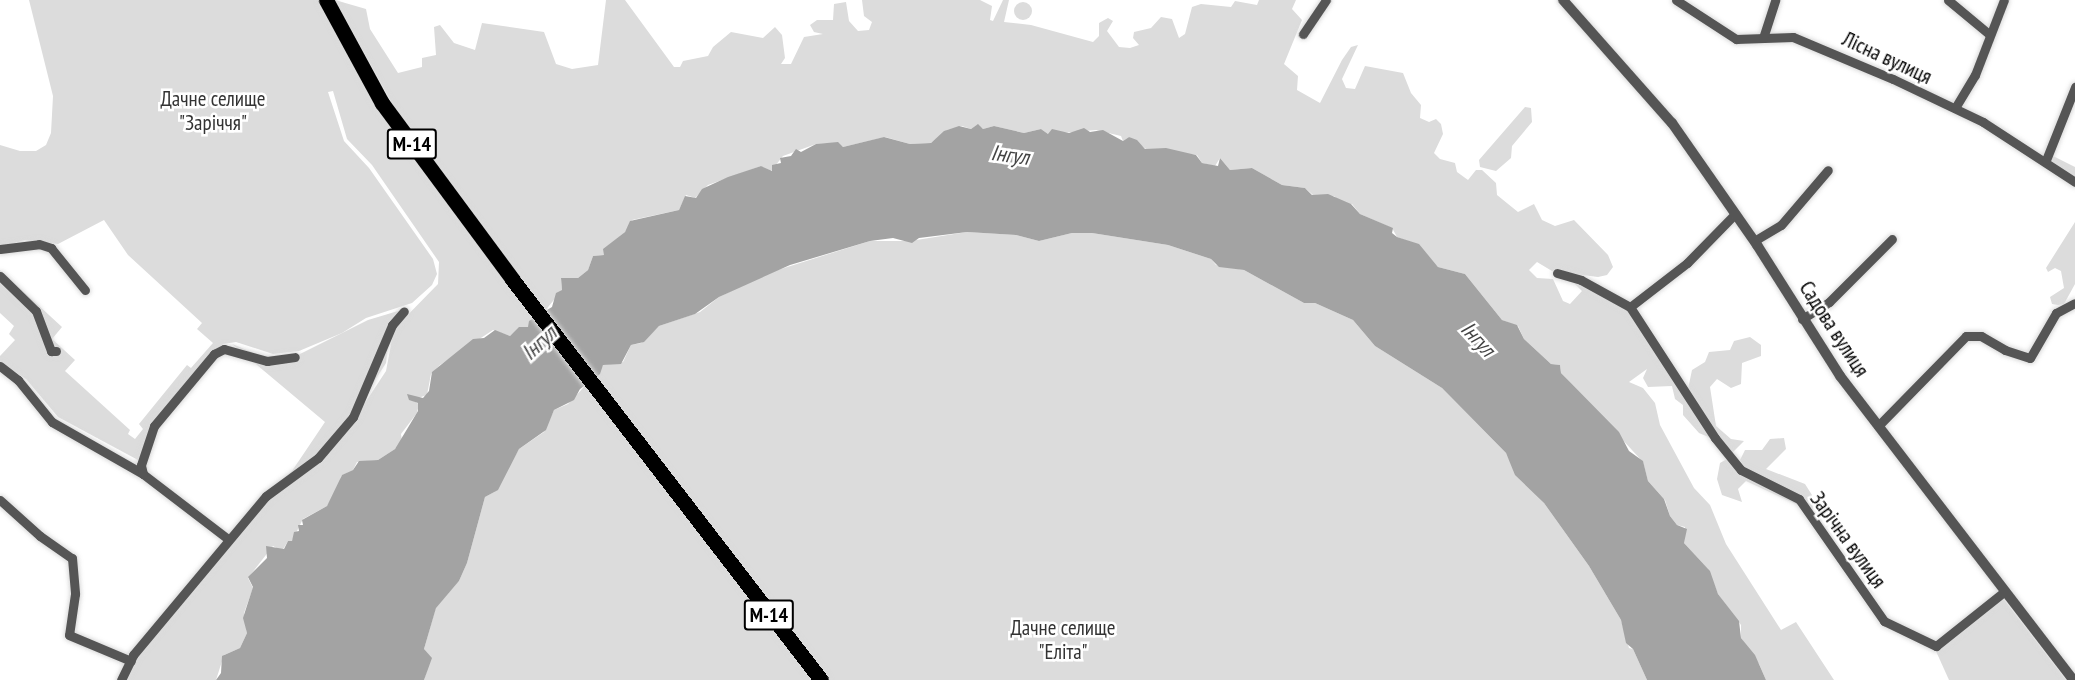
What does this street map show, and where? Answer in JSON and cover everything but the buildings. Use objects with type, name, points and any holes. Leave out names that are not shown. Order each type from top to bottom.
[{"type":"highway","name":"М-14","points":[[326,0],[382,103],[597,391],[821,680]]},
{"type":"street","points":[[1303,34],[1326,0]]},
{"type":"street","name":"Садова вулиця","points":[[1563,0],[1656,103],[1736,214],[1802,319],[1878,426],[2004,592],[2072,674]]},
{"type":"street","name":"Лісна вулиця","points":[[1676,0],[1736,39],[1786,36],[1803,40],[1955,108],[2046,160],[2075,182]]},
{"type":"street","points":[[1763,38],[1775,0]]},
{"type":"street","points":[[1948,0],[1989,34]]},
{"type":"street","points":[[1955,108],[1975,75],[2004,0]]},
{"type":"street","points":[[2046,160],[2075,87]]},
{"type":"street","points":[[1754,241],[1781,225],[1828,170]]},
{"type":"street","points":[[1630,307],[1687,263],[1736,214]]},
{"type":"street","points":[[1802,319],[1829,303],[1892,239]]},
{"type":"street","points":[[0,249],[39,244],[51,248],[85,290]]},
{"type":"street","name":"Зарічна вулиця","points":[[1557,273],[1581,280],[1630,307],[1715,438],[1741,470],[1799,499],[1884,621],[1936,646],[2004,592]]},
{"type":"street","points":[[0,276],[36,311],[51,351],[56,351]]},
{"type":"street","points":[[1878,426],[1966,336],[1981,336],[2005,350],[2030,358],[2056,313],[2075,303]]},
{"type":"street","points":[[121,680],[131,661],[228,539],[273,490],[318,458],[352,417],[392,325],[404,311]]},
{"type":"street","points":[[143,474],[141,465],[154,426],[214,354],[224,349],[267,361],[295,357]]},
{"type":"street","points":[[0,366],[18,380],[52,422],[143,474],[228,539]]},
{"type":"street","points":[[0,500],[40,536],[72,558],[75,594],[69,635],[131,661]]},
{"type":"green space","name":"Дачне селище \"Заріччя\"","points":[[29,0],[322,0],[417,160],[533,319],[528,328],[521,327],[510,336],[493,330],[440,365],[431,374],[427,395],[412,400],[419,404],[417,413],[401,434],[402,441],[395,449],[378,460],[357,462],[353,470],[341,476],[339,487],[327,506],[303,519],[292,541],[288,541],[282,551],[273,546],[248,578],[253,588],[244,613],[247,633],[240,648],[224,655],[216,680],[126,680],[141,649],[267,498],[357,415],[386,371],[394,329],[438,284],[439,262],[372,165],[347,139],[333,91],[328,92],[344,141],[369,168],[433,259],[437,274],[432,285],[412,303],[366,318],[342,333],[299,351],[273,354],[236,342],[223,344],[162,415],[138,460],[58,417],[26,379],[0,362],[0,356],[15,340],[9,334],[14,326],[0,313],[0,270],[62,327],[52,339],[75,360],[65,371],[130,430],[128,434],[135,439],[143,429],[139,424],[187,365],[191,368],[213,343],[197,329],[202,323],[128,255],[104,220],[58,244],[25,240],[0,247],[0,145],[20,151],[36,151],[46,145],[51,133],[53,96]]},
{"type":"green space","points":[[335,0],[366,9],[370,29],[398,73],[422,67],[422,58],[436,55],[434,27],[440,25],[454,43],[475,50],[482,23],[544,32],[556,64],[572,69],[598,65],[606,0],[625,0],[674,67],[680,67],[683,61],[708,56],[713,47],[731,32],[763,38],[775,27],[782,35],[785,58],[781,64],[791,64],[804,37],[823,34],[814,32],[810,25],[817,20],[833,20],[834,4],[846,2],[849,21],[858,31],[869,30],[872,22],[864,16],[862,0],[980,0],[992,6],[990,20],[993,21],[1003,0],[1009,0],[1004,22],[1031,25],[1093,42],[1099,36],[1099,23],[1108,18],[1113,21],[1107,31],[1119,47],[1130,48],[1139,45],[1133,38],[1134,32],[1151,28],[1161,17],[1172,19],[1179,38],[1185,34],[1192,7],[1201,4],[1231,7],[1235,1],[1257,5],[1259,0],[1296,0],[1292,9],[1302,20],[1284,64],[1298,76],[1297,90],[1320,103],[1342,60],[1351,47],[1358,45],[1342,79],[1346,88],[1355,89],[1365,66],[1403,73],[1411,93],[1421,105],[1420,118],[1429,122],[1436,119],[1441,124],[1443,134],[1434,153],[1440,159],[1455,163],[1457,172],[1468,180],[1476,170],[1482,170],[1496,183],[1497,195],[1518,212],[1534,204],[1542,220],[1555,226],[1574,220],[1608,255],[1613,267],[1607,275],[1598,277],[1552,271],[1537,262],[1529,270],[1537,278],[1553,279],[1563,301],[1570,304],[1582,291],[1570,279],[1627,307],[1688,389],[1692,370],[1705,362],[1709,352],[1730,350],[1734,341],[1750,337],[1761,345],[1761,356],[1742,363],[1741,384],[1731,388],[1717,379],[1710,387],[1716,426],[1731,439],[1744,441],[1731,454],[1718,449],[1711,438],[1699,433],[1683,415],[1683,405],[1675,399],[1672,386],[1648,387],[1643,378],[1647,369],[1629,382],[1643,388],[1655,403],[1660,425],[1694,488],[1710,505],[1726,544],[1781,630],[1796,622],[1834,680],[1766,680],[1759,664],[1741,638],[1741,625],[1718,594],[1708,569],[1684,543],[1685,527],[1677,525],[1670,516],[1665,500],[1648,481],[1643,462],[1561,373],[1560,365],[1551,364],[1524,339],[1518,326],[1502,320],[1465,274],[1438,267],[1419,245],[1397,237],[1392,228],[1360,214],[1352,204],[1343,204],[1334,196],[1313,195],[1305,188],[1282,185],[1252,168],[1230,170],[1220,158],[1215,166],[1202,163],[1197,155],[1146,149],[1129,137],[1123,141],[1121,136],[1096,130],[1048,134],[1041,129],[1024,133],[994,126],[983,129],[977,125],[971,129],[962,126],[947,130],[931,143],[910,144],[885,137],[843,147],[837,143],[816,144],[783,156],[771,171],[761,166],[708,185],[695,198],[686,195],[679,210],[632,220],[625,232],[604,249],[604,255],[593,256],[588,270],[578,278],[561,278],[562,290],[544,312],[398,114]]},
{"type":"green space","points":[[1023,2],[1029,5],[1032,11],[1029,17],[1023,20],[1017,17],[1014,11],[1017,5]]},
{"type":"green space","points":[[1525,107],[1531,108],[1532,122],[1512,146],[1511,158],[1496,171],[1480,167],[1479,160]]},
{"type":"green space","points":[[2051,155],[2075,167],[2075,179],[2052,162]]},
{"type":"green space","points":[[2075,222],[2075,284],[2064,304],[2052,304],[2050,297],[2064,288],[2061,271],[2055,268],[2048,272],[2046,268]]},
{"type":"green space","name":"Дачне селище \"Еліта\"","points":[[967,232],[1016,235],[1039,241],[1072,233],[1092,233],[1168,245],[1211,259],[1216,265],[1244,270],[1304,303],[1315,303],[1353,320],[1375,346],[1442,388],[1506,453],[1515,471],[1544,503],[1589,566],[1621,620],[1629,648],[1633,649],[1647,680],[826,680],[595,379],[603,365],[623,362],[631,345],[641,343],[659,326],[700,312],[719,297],[765,274],[870,241],[910,241]]},
{"type":"green space","points":[[408,308],[389,332],[386,363],[361,402],[323,449],[278,483],[292,471],[325,422],[232,344],[264,357],[300,354],[368,320]]},
{"type":"green space","points":[[585,386],[816,680],[424,680],[430,660],[424,649],[436,607],[459,581],[467,563],[485,497],[494,492],[519,449],[544,432],[554,410],[568,404]]},
{"type":"green space","points":[[1784,438],[1786,449],[1766,469],[1805,484],[1812,495],[1813,512],[1746,481],[1738,489],[1742,502],[1722,495],[1717,479],[1720,463],[1727,459],[1746,469],[1740,460],[1745,450],[1762,450],[1770,439]]},
{"type":"green space","points":[[2001,599],[2005,601],[2066,680],[1949,680],[1935,649]]},
{"type":"water","name":"Інгул","points":[[978,124],[983,129],[994,126],[1024,133],[1041,129],[1048,134],[1052,129],[1069,133],[1084,128],[1090,132],[1103,130],[1123,141],[1129,137],[1137,140],[1145,149],[1166,148],[1196,155],[1202,163],[1218,166],[1220,158],[1230,170],[1252,168],[1282,185],[1305,188],[1312,195],[1328,194],[1351,204],[1360,214],[1393,228],[1392,233],[1397,237],[1419,244],[1438,267],[1465,274],[1502,320],[1517,325],[1524,339],[1551,364],[1560,365],[1561,373],[1619,432],[1629,451],[1643,461],[1648,481],[1664,499],[1670,516],[1677,525],[1687,529],[1684,543],[1710,571],[1718,594],[1739,621],[1741,638],[1755,655],[1766,680],[1647,680],[1633,649],[1626,643],[1621,620],[1589,566],[1544,503],[1515,475],[1506,453],[1442,388],[1375,346],[1353,320],[1315,303],[1304,303],[1244,270],[1219,267],[1211,259],[1168,245],[1092,233],[1072,233],[1039,241],[1016,235],[967,232],[919,238],[912,243],[893,238],[870,241],[790,265],[719,297],[695,314],[659,326],[644,342],[631,345],[621,364],[603,365],[600,374],[580,389],[574,400],[554,410],[546,430],[519,449],[498,490],[485,497],[467,563],[459,581],[436,608],[424,649],[432,658],[424,680],[216,680],[221,673],[222,656],[240,648],[247,633],[243,618],[253,587],[248,577],[267,558],[266,546],[284,549],[288,541],[292,541],[294,532],[299,531],[298,525],[303,525],[302,520],[327,506],[342,475],[353,470],[359,461],[378,460],[395,449],[418,411],[418,403],[409,400],[407,394],[423,398],[429,391],[432,372],[473,339],[484,338],[495,330],[510,336],[519,327],[528,327],[529,321],[552,307],[556,293],[562,290],[561,278],[578,278],[588,270],[593,256],[604,255],[603,249],[625,232],[630,221],[679,210],[685,196],[696,198],[702,189],[728,177],[761,166],[772,171],[772,165],[781,163],[780,158],[791,156],[796,149],[801,152],[816,144],[838,142],[843,147],[884,137],[910,144],[931,143],[944,131],[959,126],[971,129]]}]
